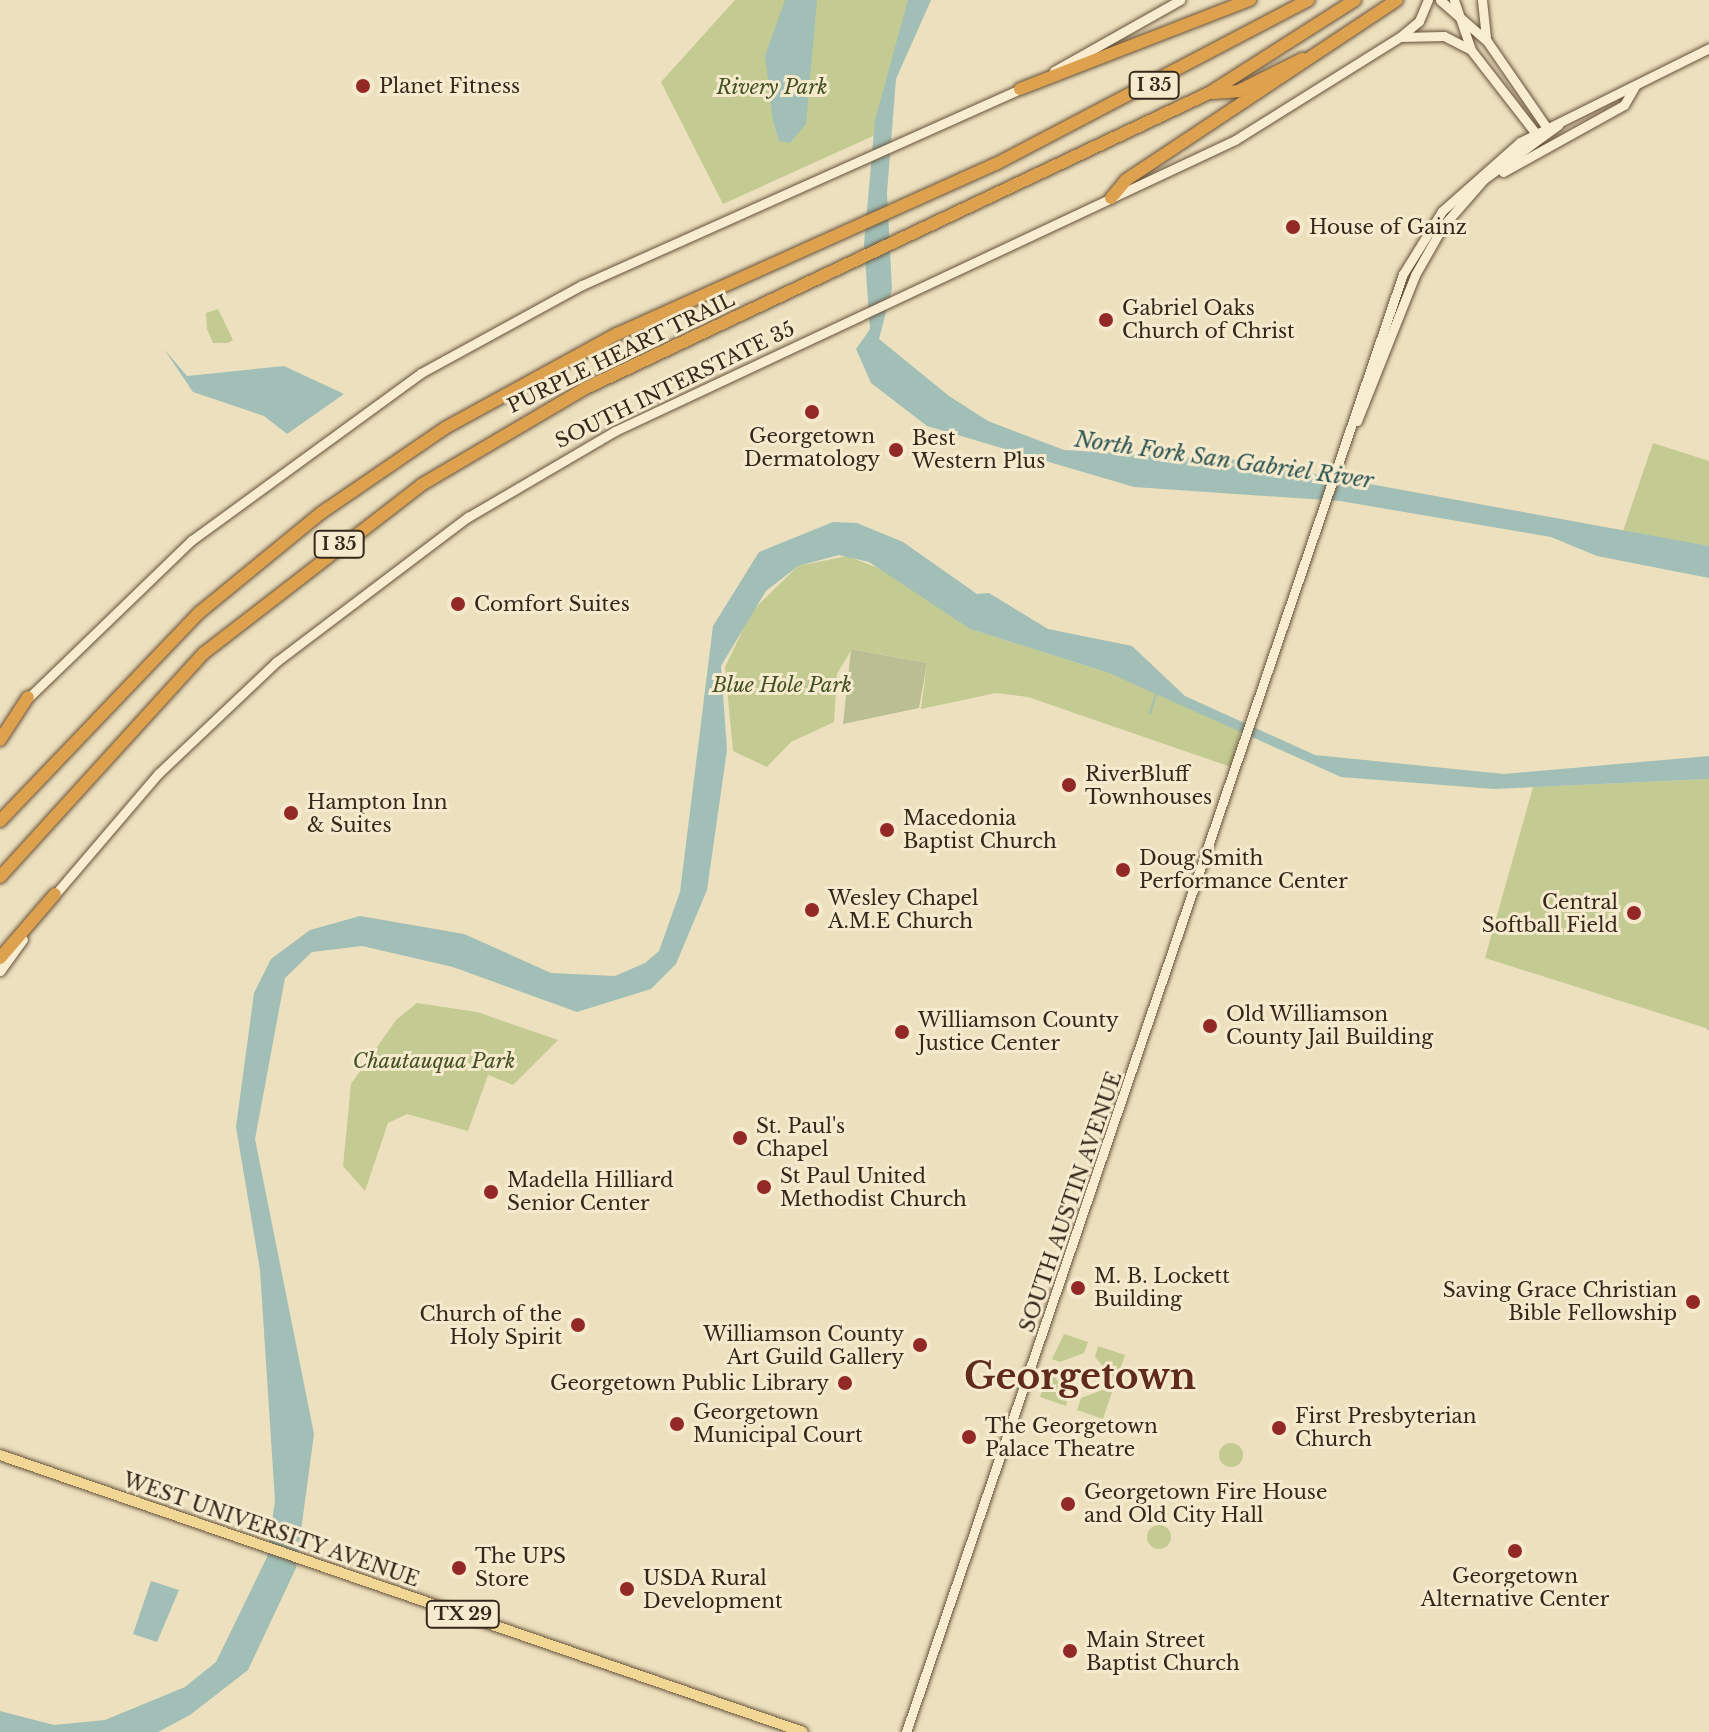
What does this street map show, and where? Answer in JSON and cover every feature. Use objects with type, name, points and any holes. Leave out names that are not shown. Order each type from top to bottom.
[{"type":"highway","points":[[1015,92],[1250,0]]},
{"type":"highway","name":"PURPLE HEART TRAIL","points":[[0,821],[159,650],[321,513],[489,402],[741,277],[996,164],[1309,0]]},
{"type":"highway","name":"PURPLE HEART TRAIL","points":[[0,877],[204,653],[321,557],[522,423],[753,309],[1010,190],[1209,93],[1355,0]]},
{"type":"highway","points":[[1111,198],[1126,180],[1328,51],[1397,0]]},
{"type":"highway","points":[[1209,93],[1238,91],[1328,51]]},
{"type":"highway","points":[[0,740],[28,697]]},
{"type":"highway","points":[[0,958],[55,894]]},
{"type":"main road","points":[[0,728],[164,565],[340,425],[531,310],[1015,92],[1180,0]]},
{"type":"main road","name":"SOUTH INTERSTATE 35","points":[[0,971],[55,894],[170,762],[276,662],[394,568],[615,431],[1235,140],[1400,37],[1419,21],[1428,0]]},
{"type":"main road","points":[[1440,0],[1487,41],[1549,130]]},
{"type":"main road","points":[[1454,0],[1471,50],[1538,136]]},
{"type":"main road","points":[[1482,0],[1487,41]]},
{"type":"main road","points":[[1400,37],[1444,36],[1471,50]]},
{"type":"main road","points":[[1353,427],[1390,307],[1425,235],[1480,171],[1549,130],[1709,48]]},
{"type":"main road","points":[[1484,179],[1604,118],[1624,105],[1635,86]]},
{"type":"main road","points":[[1353,427],[1415,275],[1443,226],[1484,179],[1538,136]]},
{"type":"main road","name":"SOUTH AUSTIN AVENUE","points":[[906,1732],[1353,427]]},
{"type":"main road","name":"WEST UNIVERSITY AVENUE","points":[[0,1455],[803,1732]]},
{"type":"green space","name":"Rivery Park","points":[[735,0],[909,0],[873,136],[723,204],[661,82]]},
{"type":"green space","points":[[218,309],[233,340],[228,343],[213,343],[207,329],[206,313]]},
{"type":"green space","points":[[1653,443],[1709,461],[1709,546],[1622,534]]},
{"type":"green space","name":"Blue Hole Park","points":[[847,556],[886,571],[970,629],[1109,673],[1241,729],[1231,767],[1028,697],[996,693],[921,709],[927,663],[852,649],[837,674],[834,722],[791,742],[767,767],[733,751],[725,667],[752,611],[798,566]]},
{"type":"green space","points":[[851,649],[927,663],[919,708],[843,724]]},
{"type":"green space","points":[[1709,779],[1709,1029],[1485,958],[1533,787]]},
{"type":"green space","name":"Chautauqua Park","points":[[417,1003],[477,1012],[558,1040],[513,1085],[488,1075],[468,1131],[407,1114],[388,1123],[365,1191],[343,1166],[351,1084],[396,1020]]},
{"type":"green space","points":[[1064,1334],[1088,1342],[1084,1353],[1060,1362],[1052,1359]]},
{"type":"green space","points":[[1098,1346],[1125,1355],[1116,1382],[1095,1357]]},
{"type":"green space","points":[[1049,1370],[1069,1395],[1066,1406],[1040,1397]]},
{"type":"green space","points":[[1105,1389],[1112,1392],[1103,1419],[1077,1410],[1081,1398]]},
{"type":"green space","points":[[1226,1443],[1236,1443],[1243,1450],[1243,1460],[1236,1467],[1226,1467],[1219,1460],[1219,1450]]},
{"type":"green space","points":[[1159,1525],[1167,1529],[1171,1537],[1167,1545],[1159,1549],[1151,1545],[1147,1537],[1151,1529]]},
{"type":"water","points":[[785,0],[817,0],[806,124],[790,143],[779,141],[773,121],[765,56]]},
{"type":"water","name":"North Fork San Gabriel River","points":[[908,0],[931,0],[896,79],[887,193],[892,289],[879,339],[949,396],[988,421],[1064,450],[1238,460],[1709,546],[1709,578],[1597,556],[1551,537],[1340,501],[1134,487],[927,426],[871,383],[856,349],[870,329],[864,244],[875,120]]},
{"type":"water","points":[[164,349],[187,376],[284,366],[344,394],[287,434],[264,416],[193,392]]},
{"type":"water","points":[[833,522],[857,523],[903,542],[977,594],[989,593],[1048,629],[1132,646],[1185,696],[1315,755],[1504,774],[1709,756],[1709,779],[1494,789],[1341,777],[1109,673],[970,629],[869,562],[839,555],[798,566],[766,591],[721,666],[727,750],[707,890],[676,964],[651,989],[577,1012],[453,967],[362,946],[312,952],[285,978],[255,1139],[314,1434],[296,1568],[248,1670],[190,1715],[158,1732],[0,1732],[0,1711],[54,1725],[105,1720],[185,1687],[216,1662],[267,1557],[275,1501],[260,1270],[236,1127],[254,993],[271,959],[310,930],[360,916],[464,934],[551,973],[615,976],[645,963],[659,951],[680,892],[713,626],[759,552]]},
{"type":"water","points":[[151,1581],[179,1590],[157,1642],[133,1634]]},
{"type":"waterway","points":[[1150,713],[1156,695]]},
{"type":"place","name":"Planet Fitness","points":[[363,86]]},
{"type":"place","name":"House of Gainz","points":[[1293,227]]},
{"type":"place","name":"Gabriel Oaks Church of Christ","points":[[1106,320]]},
{"type":"place","name":"Georgetown Dermatology","points":[[812,412]]},
{"type":"place","name":"Best Western Plus","points":[[896,450]]},
{"type":"place","name":"Comfort Suites","points":[[458,604]]},
{"type":"place","name":"RiverBluff Townhouses","points":[[1069,785]]},
{"type":"place","name":"Hampton Inn & Suites","points":[[291,813]]},
{"type":"place","name":"Macedonia Baptist Church","points":[[887,830]]},
{"type":"place","name":"Doug Smith Performance Center","points":[[1123,870]]},
{"type":"place","name":"Wesley Chapel A.M.E Church","points":[[812,910]]},
{"type":"place","name":"Central Softball Field","points":[[1634,913]]},
{"type":"place","name":"Old Williamson County Jail Building","points":[[1210,1026]]},
{"type":"place","name":"Williamson County Justice Center","points":[[902,1032]]},
{"type":"place","name":"St. Paul's Chapel","points":[[740,1138]]},
{"type":"place","name":"St Paul United Methodist Church","points":[[764,1187]]},
{"type":"place","name":"Madella Hilliard Senior Center","points":[[491,1192]]},
{"type":"place","name":"M. B. Lockett Building","points":[[1078,1288]]},
{"type":"place","name":"Saving Grace Christian Bible Fellowship","points":[[1693,1302]]},
{"type":"place","name":"Church of the Holy Spirit","points":[[578,1325]]},
{"type":"place","name":"Williamson County Art Guild Gallery","points":[[920,1345]]},
{"type":"place","name":"Georgetown Public Library","points":[[845,1383]]},
{"type":"place","name":"Georgetown Municipal Court","points":[[677,1424]]},
{"type":"place","name":"First Presbyterian Church","points":[[1279,1428]]},
{"type":"place","name":"The Georgetown Palace Theatre","points":[[969,1437]]},
{"type":"place","name":"Georgetown Fire House and Old City Hall","points":[[1068,1504]]},
{"type":"place","name":"Georgetown Alternative Center","points":[[1515,1551]]},
{"type":"place","name":"The UPS Store","points":[[459,1568]]},
{"type":"place","name":"USDA Rural Development","points":[[627,1589]]},
{"type":"place","name":"Main Street Baptist Church","points":[[1070,1651]]},
{"type":"district","name":"Georgetown","points":[[1080,1377]]}]
